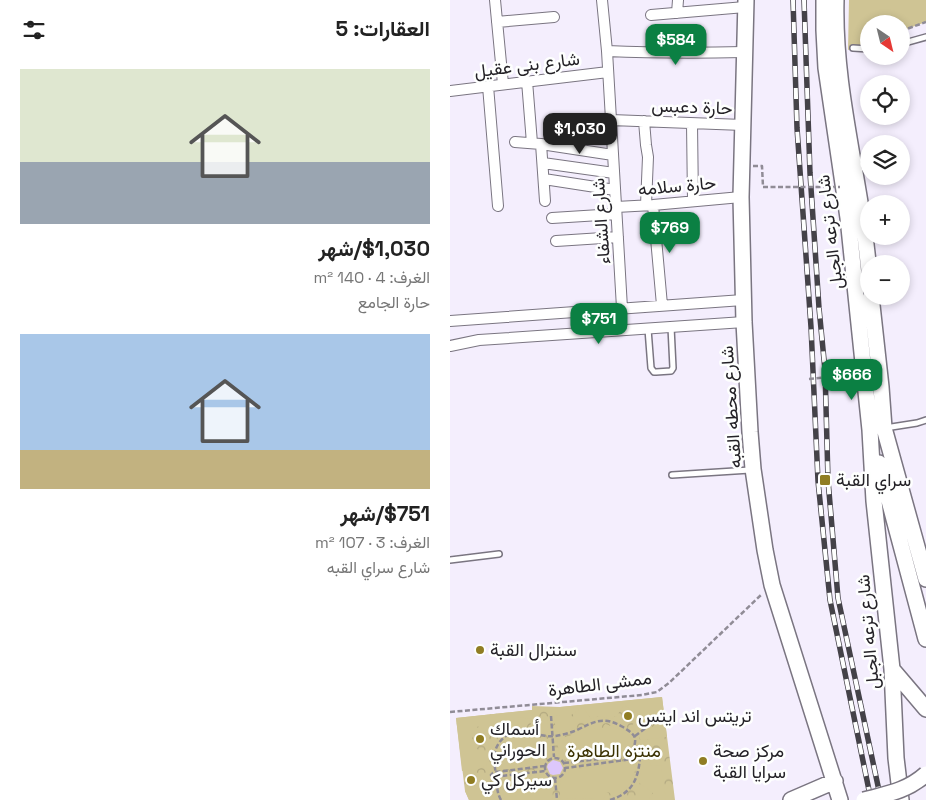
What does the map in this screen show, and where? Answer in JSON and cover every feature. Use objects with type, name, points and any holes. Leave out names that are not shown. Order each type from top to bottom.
[{"type":"main road","name":"شارع ترعه الجبل","points":[[824,0],[826,68],[887,494],[926,639]]},
{"type":"main road","name":"شارع ترعه الجبل","points":[[836,0],[840,80],[863,217],[867,255]]},
{"type":"main road","name":"شارع محطه القبه","points":[[745,4],[741,197],[743,300],[753,469],[772,585],[840,800]]},
{"type":"main road","name":"شارع ترعه الجبل","points":[[873,305],[882,387],[877,429],[874,501],[892,670],[896,758],[901,800]]},
{"type":"main road","name":"شارع ترعه الجبل","points":[[877,429],[926,579]]},
{"type":"main road","points":[[892,670],[926,710]]},
{"type":"main road","points":[[864,800],[902,790],[926,774]]},
{"type":"main road","points":[[791,800],[835,781]]},
{"type":"street","points":[[495,0],[502,84]]},
{"type":"street","name":"شارع الشفاء","points":[[602,0],[607,51],[622,308]]},
{"type":"street","points":[[677,13],[678,0]]},
{"type":"street","points":[[651,15],[745,4]]},
{"type":"street","points":[[497,22],[554,17]]},
{"type":"street","points":[[607,51],[653,53],[744,52]]},
{"type":"street","name":"شارع بنى عقيل","points":[[450,90],[608,72]]},
{"type":"street","points":[[527,81],[537,143],[543,163],[545,202]]},
{"type":"street","points":[[488,86],[498,206]]},
{"type":"street","name":"حارة دعبس","points":[[611,120],[743,125]]},
{"type":"street","points":[[644,121],[650,205],[662,306]]},
{"type":"street","points":[[692,124],[693,201]]},
{"type":"street","points":[[515,142],[537,143],[613,155]]},
{"type":"street","points":[[543,163],[614,173]]},
{"type":"street","points":[[544,179],[615,190]]},
{"type":"street","name":"حارة سلامه","points":[[552,218],[650,205],[741,197]]},
{"type":"street","points":[[556,241],[618,237]]},
{"type":"street","points":[[450,321],[743,300]]},
{"type":"street","points":[[450,346],[479,340],[744,322]]},
{"type":"lane","points":[[910,41],[926,37]]},
{"type":"lane","points":[[853,48],[860,48]]},
{"type":"lane","points":[[648,329],[652,370],[656,372],[671,371],[674,365],[671,327]]},
{"type":"lane","points":[[877,429],[917,424],[926,420]]},
{"type":"lane","points":[[672,475],[753,469]]},
{"type":"lane","points":[[450,560],[499,554]]},
{"type":"path","points":[[910,27],[926,22]]},
{"type":"path","points":[[762,166],[762,187],[840,187]]},
{"type":"path","points":[[808,379],[839,376]]},
{"type":"path","name":"ممشى الطاهرة","points":[[450,712],[550,705],[657,692],[772,585]]},
{"type":"path","points":[[551,716],[554,758]]},
{"type":"path","points":[[634,736],[659,718]]},
{"type":"path","points":[[500,800],[497,790],[495,751],[502,739],[514,732],[520,731],[552,736],[567,734],[589,723],[602,720],[615,722],[634,736],[632,755]]},
{"type":"path","points":[[564,764],[643,754],[644,757],[565,768]]},
{"type":"path","points":[[558,758],[564,764],[565,768],[562,775],[555,778],[549,776],[545,771],[548,760],[558,758]]},
{"type":"path","points":[[610,800],[618,797],[631,787],[638,773],[640,758]]},
{"type":"path","points":[[496,772],[545,766]]},
{"type":"path","points":[[496,777],[545,771]]},
{"type":"path","points":[[555,778],[557,800]]},
{"type":"green space","points":[[849,0],[926,0],[926,22],[910,28],[910,15],[860,15],[860,46],[848,50]]},
{"type":"green space","name":"منتزه الطاهرة","points":[[662,697],[675,800],[469,800],[465,791],[456,718],[532,710],[532,706],[560,707]]},
{"type":"green space","points":[[662,697],[667,737],[640,739],[639,735],[662,721],[660,715],[637,731],[631,727],[639,715],[624,705],[616,717],[614,716],[612,719],[599,716],[591,719],[583,707],[571,715],[577,727],[556,732],[554,716],[560,715],[560,707]]},
{"type":"green space","points":[[532,710],[533,718],[547,717],[548,734],[530,728],[532,719],[519,717],[517,726],[506,729],[498,737],[478,726],[469,745],[489,755],[486,766],[462,771],[456,718]]},
{"type":"green space","points":[[593,724],[595,729],[598,730],[603,729],[605,724],[628,735],[632,743],[630,753],[569,761],[560,758],[557,739],[569,736]]},
{"type":"green space","points":[[521,735],[548,739],[548,749],[545,757],[533,766],[498,770],[497,755],[502,744],[505,741],[513,742],[515,736]]},
{"type":"green space","points":[[649,759],[651,766],[661,765],[666,800],[648,800],[653,793],[638,782],[641,760]]},
{"type":"green space","points":[[637,760],[635,772],[630,783],[617,795],[612,797],[608,792],[604,798],[560,798],[561,779],[568,770]]},
{"type":"green space","points":[[543,773],[546,778],[552,781],[553,800],[504,800],[502,798],[498,779]]},
{"type":"green space","points":[[489,786],[493,797],[488,800],[469,800],[465,791]]},
{"type":"shaded area","points":[[553,760],[560,762],[563,768],[560,774],[550,774],[547,767]]},
{"type":"railway","points":[[793,0],[797,128],[811,327],[818,481],[830,600],[871,800]]},
{"type":"railway","points":[[804,0],[810,173],[825,370],[828,480],[838,598],[881,800]]},
{"type":"place","name":"سراي القبة","points":[[825,480]]},
{"type":"place","name":"سنترال القبة","points":[[480,650]]},
{"type":"place","name":"تريتس اند ايتس","points":[[628,716]]},
{"type":"place","name":"أسماك الحوراني","points":[[480,739]]},
{"type":"place","name":"مركز صحة سرايا القبة","points":[[703,761]]},
{"type":"place","name":"سيركل كي","points":[[471,780]]}]
